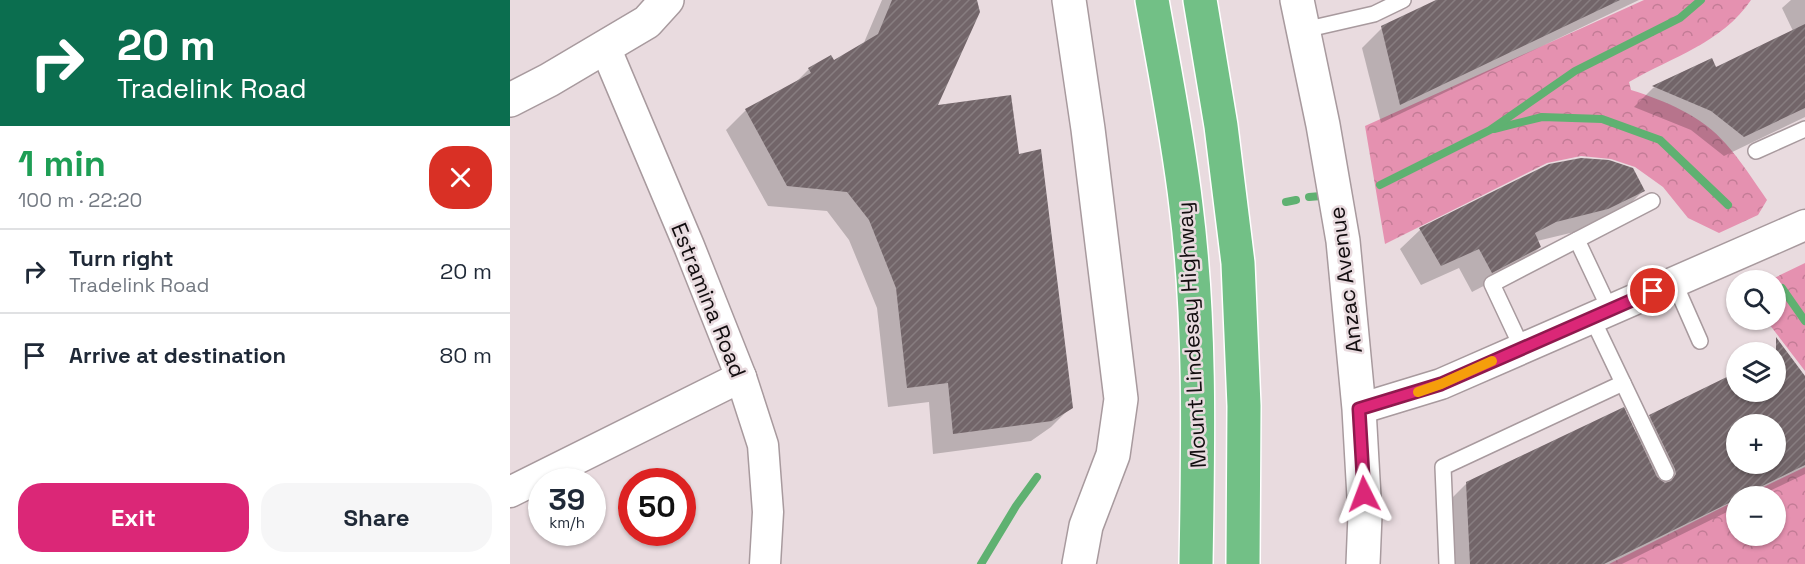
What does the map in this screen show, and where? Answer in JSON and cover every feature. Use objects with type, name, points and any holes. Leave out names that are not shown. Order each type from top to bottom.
[{"type":"highway","name":"Mount Lindesay Highway","points":[[1152,0],[1173,114],[1186,207],[1194,300],[1198,389],[1196,564]]},
{"type":"highway","name":"Mount Lindesay Highway","points":[[1200,0],[1221,126],[1238,263],[1244,406],[1243,564]]},
{"type":"main road","points":[[605,47],[639,0]]},
{"type":"main road","points":[[510,100],[549,81],[647,22],[667,0]]},
{"type":"main road","points":[[1069,0],[1088,129],[1121,399],[1113,455],[1086,526],[1079,564]]},
{"type":"main road","name":"Anzac Avenue","points":[[1300,15],[1323,125],[1343,241],[1359,409],[1365,515],[1363,564]]},
{"type":"main road","points":[[1053,564],[1086,526]]},
{"type":"street","name":"Estramina Road","points":[[605,47],[741,377],[763,445],[768,512],[765,564]]},
{"type":"street","points":[[1359,409],[1441,384],[1805,225]]},
{"type":"street","points":[[510,492],[741,377]]},
{"type":"lane","points":[[1300,15],[1374,14],[1402,0]]},
{"type":"lane","points":[[1756,151],[1805,129]]},
{"type":"lane","points":[[1522,348],[1492,284],[1652,201]]},
{"type":"lane","points":[[1577,240],[1623,383],[1666,473]]},
{"type":"lane","points":[[1674,282],[1700,342]]},
{"type":"lane","points":[[1447,564],[1443,467],[1623,383]]},
{"type":"green space","points":[[1644,0],[1751,0],[1739,15],[1711,38],[1629,82],[1631,90],[1683,111],[1706,125],[1726,144],[1767,200],[1758,215],[1719,233],[1688,218],[1663,187],[1635,167],[1611,159],[1581,156],[1547,163],[1385,244],[1365,126]]},
{"type":"green space","points":[[1805,263],[1805,371],[1786,346],[1786,342],[1783,342],[1774,330],[1786,330],[1786,272]]},
{"type":"green space","points":[[1805,467],[1805,564],[1609,564],[1726,506],[1726,546],[1786,546],[1786,486],[1766,486]]},
{"type":"building","points":[[892,0],[977,0],[980,12],[938,105],[1011,95],[1019,154],[1041,149],[1073,408],[1052,421],[953,434],[948,383],[907,388],[896,288],[869,220],[847,192],[787,186],[745,109],[811,73],[808,68],[831,55],[834,60],[878,34]]},
{"type":"building","points":[[1436,0],[1620,0],[1400,105],[1381,26]]},
{"type":"building","points":[[1805,24],[1805,108],[1744,137],[1711,111],[1652,86],[1712,58],[1716,67]]},
{"type":"building","points":[[1581,158],[1609,160],[1633,168],[1645,191],[1608,209],[1556,222],[1535,233],[1541,247],[1492,273],[1479,249],[1441,266],[1419,228],[1549,164]]},
{"type":"building","points":[[1786,350],[1805,376],[1805,465],[1762,486],[1726,486],[1726,504],[1604,564],[1470,564],[1466,482],[1624,407],[1657,477],[1665,483],[1671,481],[1676,474],[1675,469],[1649,415],[1726,377],[1726,402],[1786,402]]},
{"type":"waterway","points":[[1380,185],[1490,130],[1575,71],[1680,18],[1701,0]]},
{"type":"waterway","points":[[1494,129],[1542,117],[1602,119],[1660,140],[1728,205]]},
{"type":"waterway","points":[[1309,197],[1321,196]]},
{"type":"waterway","points":[[1286,202],[1296,200]]},
{"type":"waterway","points":[[1786,294],[1805,321]]},
{"type":"waterway","points":[[981,564],[1016,506],[1037,477]]},
{"type":"slow traffic","points":[[1418,392],[1492,361]]},
{"type":"route","points":[[1364,494],[1359,409],[1441,384],[1653,291]]}]
